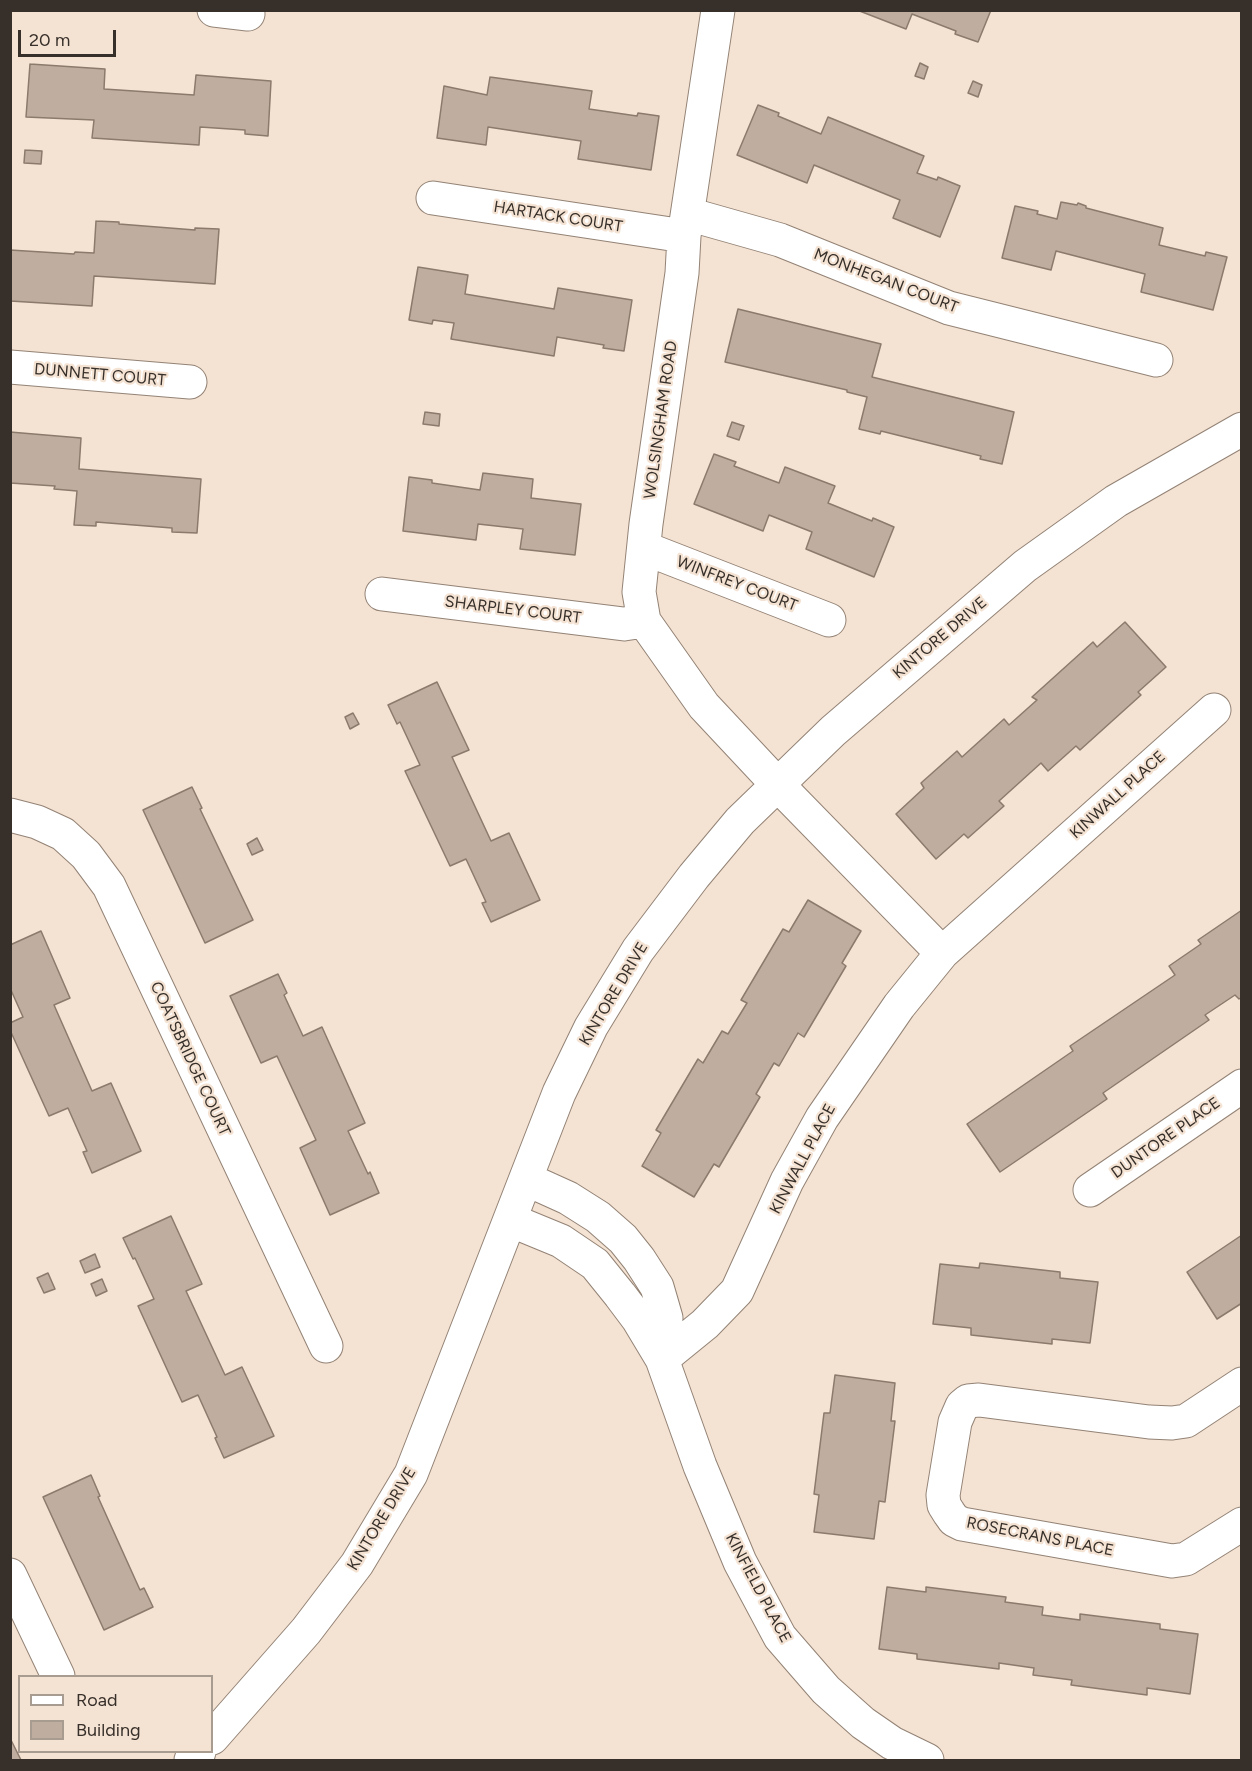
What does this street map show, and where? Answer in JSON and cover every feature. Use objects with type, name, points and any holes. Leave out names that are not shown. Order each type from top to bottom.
[{"type":"street","points":[[214,10],[248,14]]},
{"type":"street","name":"WOLSINGHAM ROAD","points":[[718,10],[686,225],[682,273],[646,524],[639,592],[644,621],[704,706],[777,784]]},
{"type":"street","name":"HARTACK COURT","points":[[432,198],[686,225]]},
{"type":"street","name":"MONHEGAN COURT","points":[[686,225],[780,240],[949,308],[1156,360]]},
{"type":"street","name":"DUNNETT COURT","points":[[10,367],[190,382]]},
{"type":"street","name":"KINTORE DRIVE","points":[[213,1737],[306,1631],[357,1563],[411,1474],[559,1093],[591,1027],[638,950],[694,876],[740,821],[842,723],[1025,566],[1116,501],[1242,429]]},
{"type":"street","name":"WINFREY COURT","points":[[644,548],[829,620]]},
{"type":"street","name":"SHARPLEY COURT","points":[[382,594],[624,624],[644,621]]},
{"type":"street","name":"KINWALL PLACE","points":[[662,1359],[705,1324],[737,1291],[787,1181],[822,1118],[899,1006],[942,953],[1214,710]]},
{"type":"street","points":[[777,784],[942,953]]},
{"type":"street","name":"COATSBRIDGE COURT","points":[[10,815],[37,822],[63,834],[86,855],[109,886],[326,1346]]},
{"type":"street","name":"DUNTORE PLACE","points":[[1090,1190],[1242,1086]]},
{"type":"street","name":"KINFIELD PLACE","points":[[526,1179],[568,1198],[598,1217],[622,1239],[639,1259],[657,1287],[666,1318],[662,1359]]},
{"type":"street","name":"KINFIELD PLACE","points":[[510,1220],[561,1240],[596,1264],[638,1318],[662,1359],[700,1466],[740,1562],[780,1637],[826,1690],[863,1723],[892,1743],[927,1761]]},
{"type":"street","name":"ROSECRANS PLACE","points":[[1242,1384],[1186,1421],[1172,1423],[979,1400],[968,1401],[962,1406],[955,1422],[943,1495],[944,1505],[949,1513],[954,1520],[962,1524],[1172,1561],[1186,1559],[1242,1524]]},
{"type":"street","points":[[10,1575],[57,1675]]},
{"type":"building","points":[[857,10],[991,10],[978,42],[912,14],[906,29]]},
{"type":"building","points":[[920,63],[928,67],[924,79],[915,76]]},
{"type":"building","points":[[30,64],[105,69],[104,89],[194,95],[196,75],[271,81],[268,136],[245,134],[245,130],[200,127],[199,145],[92,138],[94,120],[26,117]]},
{"type":"building","points":[[490,77],[592,91],[589,109],[637,116],[638,113],[659,116],[651,170],[578,159],[581,141],[488,127],[486,145],[437,138],[444,86],[487,95]]},
{"type":"building","points":[[973,81],[982,85],[978,97],[968,93]]},
{"type":"building","points":[[758,105],[821,134],[828,117],[924,156],[917,173],[937,180],[938,177],[960,186],[940,237],[893,218],[900,200],[814,165],[807,183],[737,155]]},
{"type":"building","points":[[25,150],[42,151],[41,164],[24,163]]},
{"type":"building","points":[[1061,202],[1077,205],[1078,203],[1086,208],[1163,228],[1159,245],[1205,256],[1206,252],[1227,257],[1213,310],[1141,292],[1145,274],[1056,251],[1051,270],[1002,258],[1015,206],[1038,211],[1037,214],[1057,219]]},
{"type":"building","points":[[96,221],[195,230],[195,228],[219,229],[215,284],[94,276],[92,306],[10,301],[10,250],[94,253]]},
{"type":"building","points":[[418,267],[468,275],[465,294],[554,309],[558,288],[632,300],[624,351],[557,337],[554,356],[451,339],[454,323],[433,320],[432,324],[409,320]]},
{"type":"building","points":[[738,309],[881,344],[872,377],[1014,412],[1002,464],[980,459],[981,456],[881,431],[880,434],[859,429],[867,397],[847,392],[847,390],[725,362]]},
{"type":"building","points":[[425,412],[440,414],[439,426],[423,424]]},
{"type":"building","points":[[732,422],[744,426],[739,440],[727,436]]},
{"type":"building","points":[[10,432],[81,438],[79,469],[201,479],[197,533],[172,532],[172,528],[96,522],[96,526],[74,525],[77,491],[54,489],[55,486],[10,483]]},
{"type":"building","points":[[714,454],[736,462],[734,466],[779,483],[785,467],[835,486],[828,503],[872,521],[873,518],[894,527],[874,577],[806,549],[812,532],[769,515],[763,531],[694,504]]},
{"type":"building","points":[[483,473],[533,479],[531,498],[581,504],[575,555],[520,549],[523,529],[478,524],[476,540],[403,531],[409,477],[480,490]]},
{"type":"building","points":[[1125,622],[1166,667],[1138,692],[1141,695],[1080,750],[1076,746],[1048,771],[1041,763],[999,801],[1004,806],[968,838],[964,834],[936,859],[896,814],[924,788],[921,783],[957,751],[962,757],[1004,719],[1009,725],[1037,700],[1032,697],[1093,642],[1097,647]]},
{"type":"building","points":[[437,682],[469,750],[452,757],[491,841],[509,833],[540,900],[491,922],[482,903],[486,902],[466,859],[450,866],[405,771],[420,765],[400,722],[397,724],[388,705]]},
{"type":"building","points":[[353,713],[359,724],[350,729],[345,717]]},
{"type":"building","points":[[192,787],[202,808],[200,809],[253,920],[205,943],[143,810]]},
{"type":"building","points":[[257,838],[263,850],[252,855],[247,844]]},
{"type":"building","points":[[808,900],[861,931],[842,963],[846,966],[804,1037],[798,1033],[779,1066],[774,1063],[756,1094],[760,1097],[719,1167],[714,1164],[694,1197],[642,1166],[661,1133],[656,1130],[698,1059],[703,1063],[722,1031],[728,1034],[747,1003],[741,1000],[783,929],[789,932]]},
{"type":"building","points":[[1242,910],[1242,997],[1239,999],[1235,995],[1205,1015],[1209,1020],[1103,1093],[1107,1099],[1000,1172],[967,1124],[1073,1051],[1070,1046],[1175,975],[1169,966],[1201,944],[1198,940]]},
{"type":"building","points":[[41,931],[70,998],[54,1005],[92,1091],[111,1083],[141,1151],[92,1173],[83,1152],[87,1151],[68,1108],[49,1116],[10,1030],[10,1023],[23,1017],[10,988],[10,945]]},
{"type":"building","points":[[278,974],[287,993],[284,995],[303,1036],[322,1027],[365,1123],[348,1131],[379,1193],[330,1215],[300,1148],[316,1140],[277,1056],[261,1063],[230,996]]},
{"type":"building","points":[[171,1216],[202,1284],[186,1291],[225,1375],[242,1367],[274,1436],[224,1458],[198,1395],[182,1402],[138,1306],[154,1299],[123,1238]]},
{"type":"building","points":[[1242,1235],[1242,1303],[1217,1319],[1187,1272]]},
{"type":"building","points":[[95,1254],[100,1267],[85,1273],[80,1261]]},
{"type":"building","points":[[980,1263],[1060,1272],[1060,1278],[1098,1282],[1090,1343],[1052,1339],[1052,1344],[971,1335],[971,1328],[933,1324],[940,1264],[979,1268]]},
{"type":"building","points":[[48,1273],[55,1289],[44,1293],[37,1278]]},
{"type":"building","points":[[102,1279],[107,1291],[96,1296],[91,1284]]},
{"type":"building","points":[[835,1375],[895,1383],[891,1421],[895,1421],[885,1502],[879,1501],[874,1539],[814,1532],[819,1495],[814,1494],[824,1413],[830,1413]]},
{"type":"building","points":[[91,1475],[100,1496],[98,1497],[140,1590],[144,1588],[153,1607],[104,1630],[43,1497]]},
{"type":"building","points":[[887,1587],[926,1592],[926,1587],[1006,1597],[1005,1602],[1043,1607],[1042,1615],[1080,1620],[1080,1614],[1160,1624],[1160,1629],[1198,1634],[1190,1694],[1147,1688],[1147,1695],[1071,1685],[1072,1680],[1033,1675],[1034,1668],[999,1663],[999,1669],[917,1659],[917,1654],[879,1649]]},
{"type":"building","points":[[10,1738],[21,1760],[10,1760]]}]
